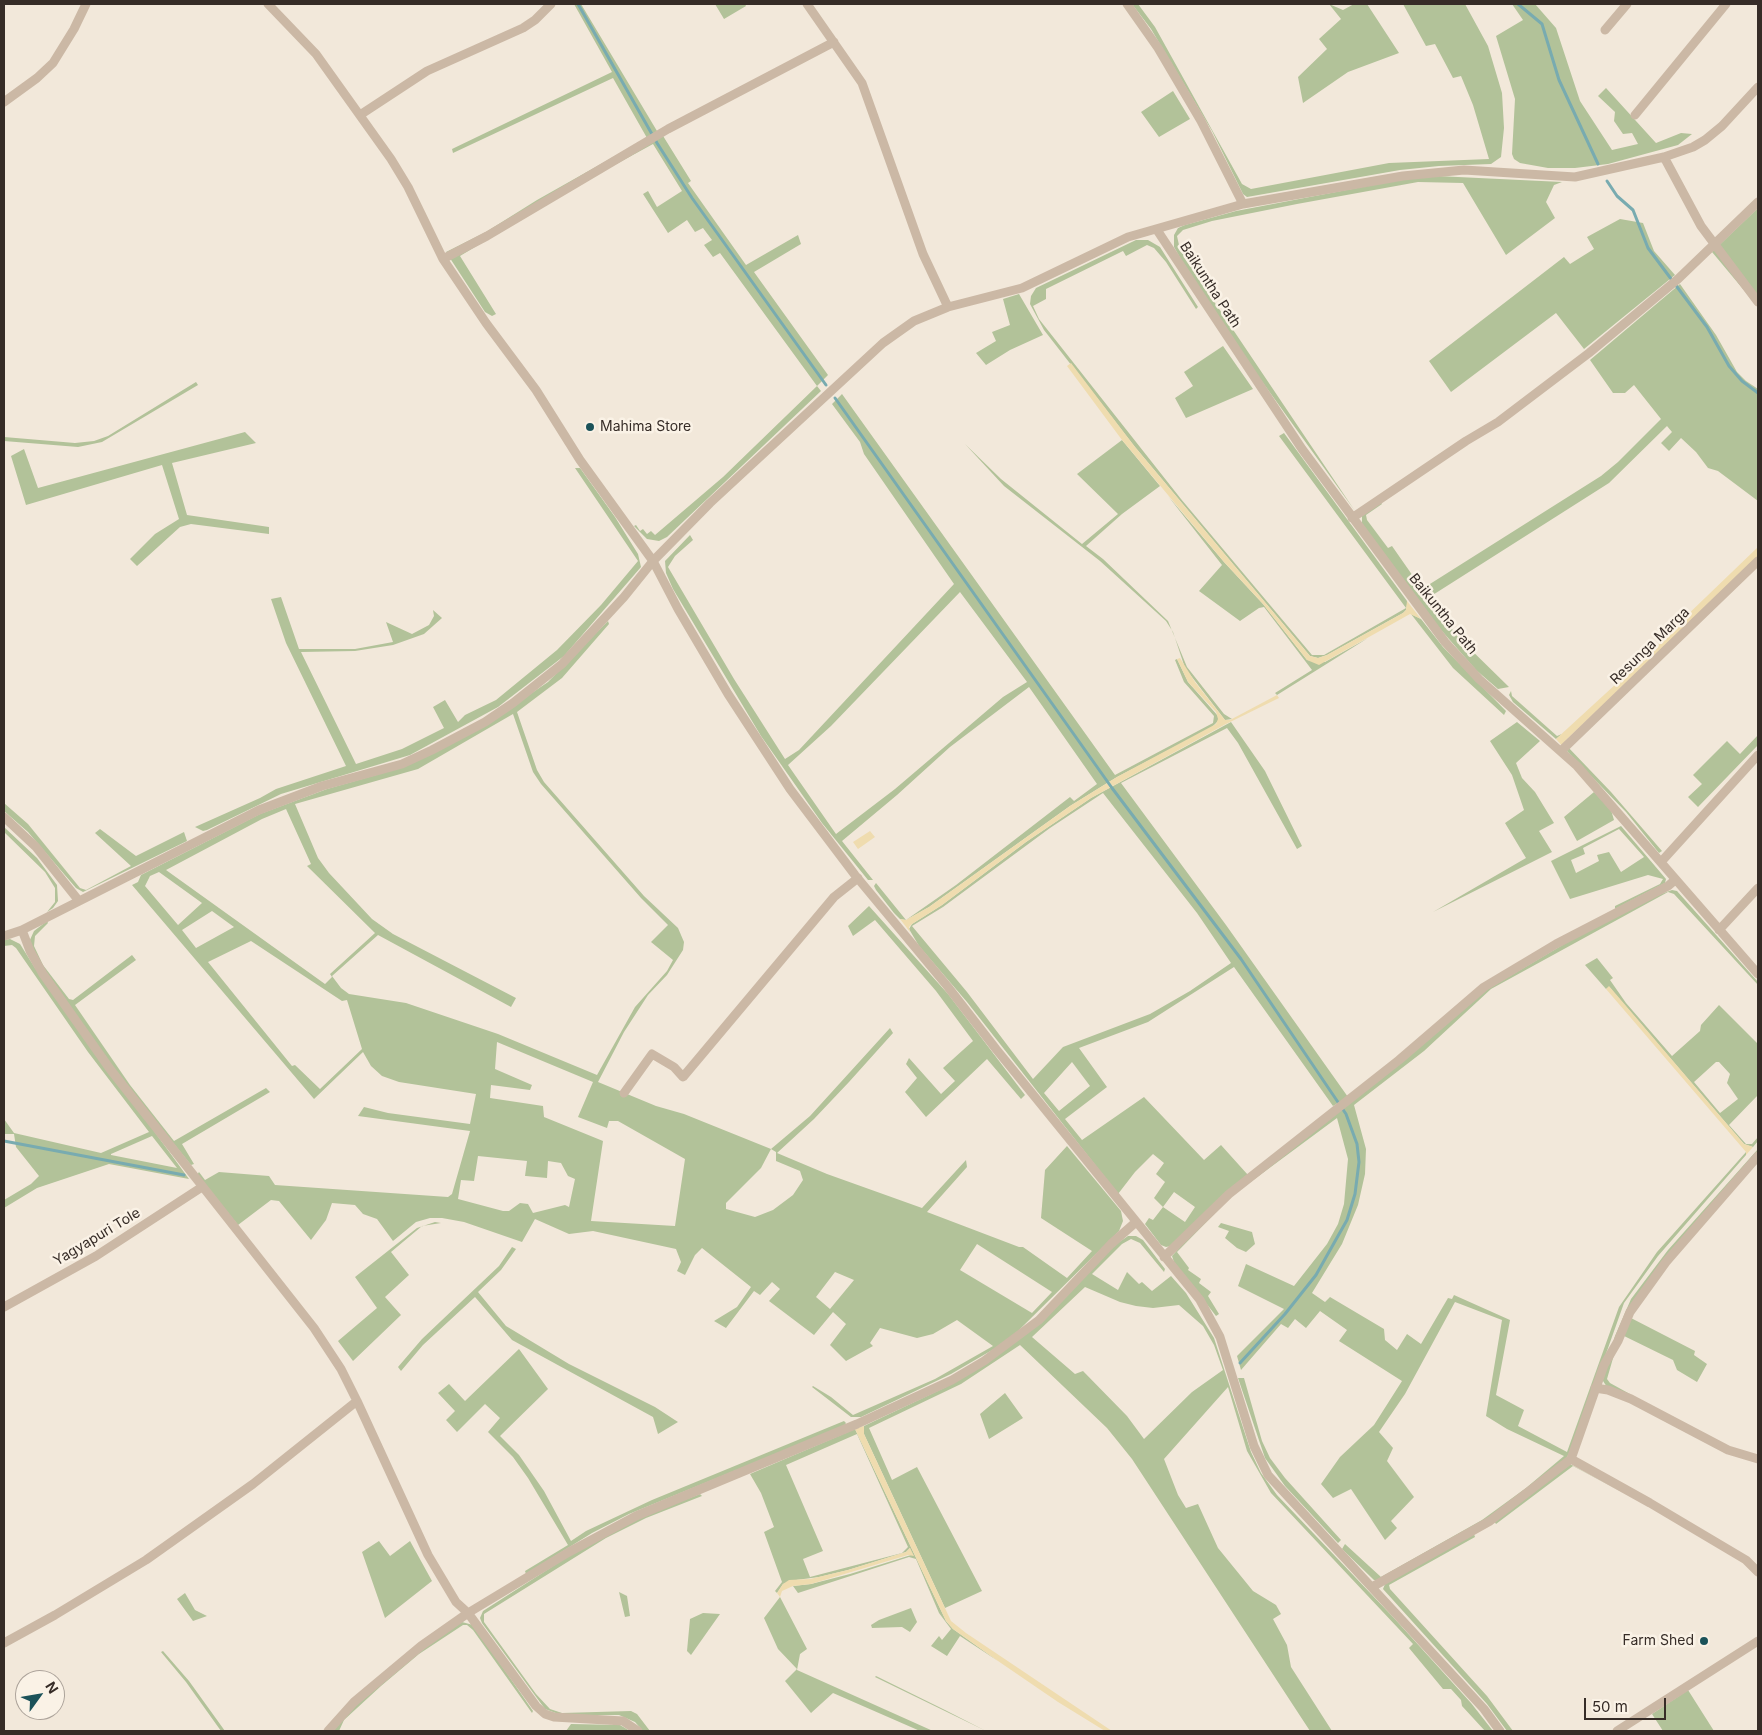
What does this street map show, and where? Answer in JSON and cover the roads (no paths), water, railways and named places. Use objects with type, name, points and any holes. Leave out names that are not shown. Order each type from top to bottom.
[{"type":"street","points":[[4,102],[37,78],[53,63],[74,29],[86,4]]},
{"type":"street","points":[[268,4],[316,54],[408,187],[443,259],[486,323],[536,390],[580,460],[653,561],[678,609],[723,685],[790,789],[858,878],[1200,1300],[1220,1337],[1254,1446],[1268,1474],[1484,1709],[1500,1731]]},
{"type":"street","points":[[360,115],[427,71],[529,24],[551,4]]},
{"type":"street","points":[[807,4],[854,70],[867,94],[920,246],[948,307]]},
{"type":"street","points":[[1127,4],[1158,48],[1201,121],[1243,204]]},
{"type":"street","points":[[1605,30],[1627,4]]},
{"type":"street","points":[[1635,115],[1726,4]]},
{"type":"street","points":[[443,259],[487,236],[668,130],[834,42]]},
{"type":"street","points":[[4,936],[22,930],[259,810],[322,786],[402,764],[485,722],[514,703],[562,664],[653,561],[710,503],[883,343],[914,321],[948,307],[1022,288],[1128,237],[1243,204],[1403,176],[1464,170],[1575,177],[1664,156],[1692,147],[1705,140],[1722,126],[1758,87]]},
{"type":"street","points":[[1664,156],[1701,226],[1758,302]]},
{"type":"street","points":[[1352,518],[1466,441],[1498,422],[1640,313],[1758,202]]},
{"type":"street","name":"Baikuntha Path","points":[[1157,230],[1259,386],[1352,518],[1445,642],[1479,679],[1561,750],[1598,789],[1758,974]]},
{"type":"street","name":"Resunga Marga","points":[[1561,750],[1758,561]]},
{"type":"street","points":[[1661,862],[1758,754]]},
{"type":"street","points":[[4,817],[36,847],[79,900]]},
{"type":"street","points":[[624,1093],[652,1054],[674,1068],[683,1077],[834,897],[858,878]]},
{"type":"street","points":[[1164,1257],[1229,1194],[1399,1060],[1484,987],[1556,944],[1668,886],[1675,880]]},
{"type":"street","points":[[1719,930],[1758,888]]},
{"type":"street","points":[[22,930],[30,951],[43,974],[110,1069],[314,1328],[341,1369],[428,1555],[456,1602],[468,1613],[536,1706],[544,1714],[566,1719],[623,1721],[638,1731]]},
{"type":"street","points":[[1372,1587],[1490,1521],[1571,1459],[1604,1365],[1618,1341],[1635,1304],[1676,1250],[1758,1156]]},
{"type":"street","name":"Yagyapuri Tole","points":[[4,1307],[96,1256],[202,1187]]},
{"type":"street","points":[[328,1731],[354,1702],[396,1666],[468,1613],[569,1552],[636,1516],[856,1424],[921,1395],[976,1366],[1039,1320],[1111,1244],[1136,1222]]},
{"type":"street","points":[[1595,1388],[1608,1390],[1632,1399],[1728,1450],[1758,1458]]},
{"type":"street","points":[[4,1642],[55,1615],[146,1560],[253,1484],[357,1401]]},
{"type":"street","points":[[1571,1459],[1746,1560],[1758,1572]]},
{"type":"street","points":[[1617,1731],[1758,1642]]},
{"type":"waterway","points":[[578,4],[657,143],[692,198],[826,385]]},
{"type":"waterway","points":[[1518,4],[1542,24],[1559,80],[1598,164]]},
{"type":"waterway","points":[[1607,181],[1617,196],[1633,210],[1648,248],[1707,327],[1729,366],[1742,381],[1758,393]]},
{"type":"waterway","points":[[835,398],[1112,788],[1241,959],[1346,1114],[1357,1144],[1359,1162],[1355,1194],[1347,1220],[1316,1275],[1285,1314],[1240,1363]]},
{"type":"waterway","points":[[4,1141],[184,1175]]},
{"type":"place","name":"Mahima Store","points":[[590,427]]},
{"type":"place","name":"Farm Shed","points":[[1704,1641]]}]
